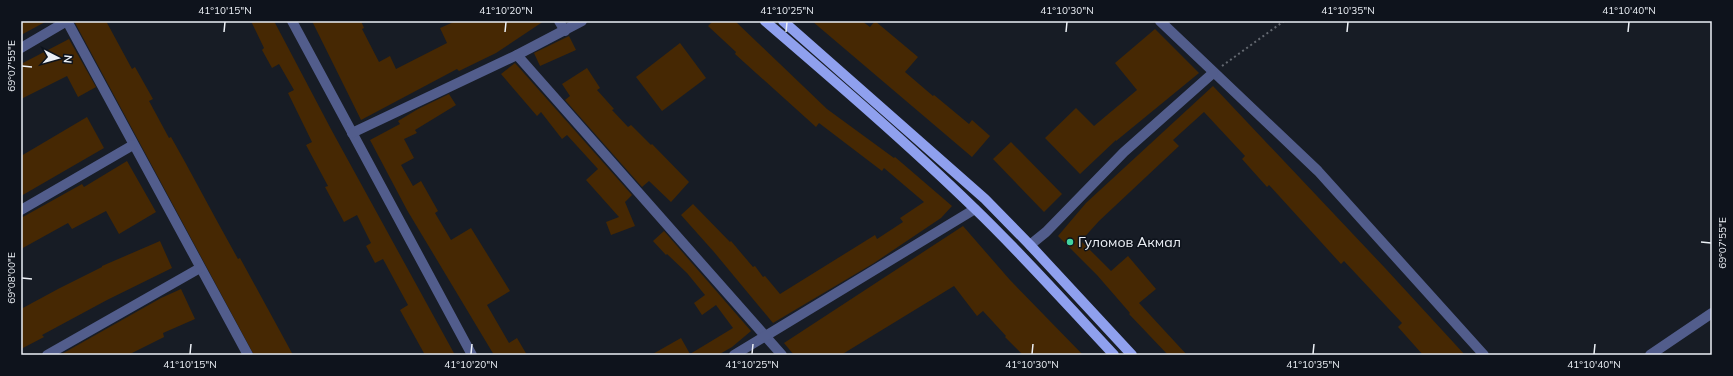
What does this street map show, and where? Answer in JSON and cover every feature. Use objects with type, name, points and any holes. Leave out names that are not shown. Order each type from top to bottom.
[{"type":"main road","points":[[765,21],[932,168],[975,209],[1020,254],[1114,355]]},
{"type":"main road","points":[[783,21],[958,174],[1030,245],[1132,355]]},
{"type":"street","points":[[21,48],[67,21],[248,355]]},
{"type":"street","points":[[292,21],[472,355]]},
{"type":"street","points":[[559,21],[566,31]]},
{"type":"street","points":[[352,133],[517,55],[566,31],[582,21]]},
{"type":"street","points":[[1160,21],[1213,73],[1318,171],[1484,355]]},
{"type":"street","points":[[517,55],[782,355]]},
{"type":"street","points":[[1030,245],[1046,232],[1124,152],[1213,73]]},
{"type":"street","points":[[21,210],[133,145]]},
{"type":"street","points":[[734,355],[975,209]]},
{"type":"street","points":[[46,355],[200,268]]},
{"type":"street","points":[[1650,355],[1712,313]]},
{"type":"path","points":[[1213,73],[1284,21]]},
{"type":"building","points":[[21,21],[47,21],[21,35]]},
{"type":"building","points":[[74,21],[106,21],[132,69],[135,67],[153,99],[149,101],[169,138],[171,137],[293,355],[254,355]]},
{"type":"building","points":[[251,21],[274,21],[332,131],[455,355],[425,355],[400,310],[408,305],[383,259],[375,263],[366,246],[371,243],[357,215],[344,222],[325,187],[328,186],[306,145],[312,142],[288,93],[294,90],[279,64],[272,68],[262,50],[264,48]]},
{"type":"building","points":[[312,21],[361,21],[364,28],[362,29],[379,62],[390,56],[396,69],[447,43],[440,28],[456,21],[544,21],[496,53],[459,71],[457,69],[361,120]]},
{"type":"building","points":[[713,21],[735,21],[827,109],[894,158],[895,157],[952,206],[941,218],[874,263],[773,323],[681,215],[693,204],[730,242],[731,241],[753,267],[755,266],[763,277],[765,276],[780,294],[875,235],[877,239],[903,222],[900,218],[924,202],[884,168],[882,171],[819,123],[816,127],[735,54],[736,52],[708,26]]},
{"type":"building","points":[[812,21],[862,21],[870,27],[875,21],[918,57],[905,72],[969,124],[972,120],[990,136],[972,157]]},
{"type":"building","points":[[1155,29],[1199,73],[1116,140],[1080,174],[1045,138],[1076,108],[1094,126],[1137,90],[1115,63]]},
{"type":"building","points":[[569,36],[576,50],[540,66],[534,53]]},
{"type":"building","points":[[69,39],[96,87],[78,97],[67,76],[21,99],[21,64]]},
{"type":"building","points":[[680,43],[706,78],[662,111],[636,77]]},
{"type":"building","points":[[515,63],[632,195],[625,202],[635,226],[611,235],[606,222],[619,217],[586,180],[598,169],[567,135],[562,139],[541,112],[537,116],[501,74]]},
{"type":"building","points":[[587,68],[600,88],[597,90],[614,109],[612,110],[628,127],[631,125],[651,145],[652,144],[689,182],[671,202],[649,181],[642,187],[565,100],[570,96],[562,84]]},
{"type":"building","points":[[1213,86],[1465,355],[1423,355],[1398,327],[1402,323],[1344,261],[1341,264],[1269,185],[1267,187],[1242,159],[1245,156],[1204,112],[1173,140],[1179,146],[1099,221],[1081,241],[1111,271],[1128,256],[1156,289],[1139,303],[1187,355],[1168,355],[1129,314],[1130,313],[1097,275],[1058,236],[1086,203]]},
{"type":"building","points":[[449,94],[456,105],[415,130],[417,133],[404,139],[414,158],[401,165],[413,186],[421,181],[438,211],[435,213],[451,240],[471,228],[510,291],[487,305],[509,343],[517,338],[527,355],[494,355],[407,210],[370,140],[400,124],[398,121],[418,109]]},
{"type":"building","points":[[87,117],[104,148],[21,196],[21,156]]},
{"type":"building","points":[[1011,142],[1062,194],[1044,212],[993,159]]},
{"type":"building","points":[[127,161],[156,212],[119,234],[106,211],[72,229],[68,223],[21,249],[21,218],[82,184],[84,187]]},
{"type":"building","points":[[963,226],[1010,280],[1083,355],[1023,355],[1005,337],[1006,336],[983,311],[977,316],[954,286],[841,355],[794,355],[784,343]]},
{"type":"building","points":[[664,231],[751,331],[732,347],[718,355],[651,355],[681,338],[690,354],[733,328],[716,305],[702,315],[694,303],[705,295],[687,273],[667,254],[666,255],[653,241]]},
{"type":"building","points":[[160,241],[172,268],[107,300],[42,335],[44,337],[21,349],[21,309],[102,266]]},
{"type":"building","points":[[181,289],[195,319],[163,333],[164,337],[128,355],[60,355],[161,298]]},
{"type":"place","name":"Гуломов Акмал","points":[[1070,242]]}]
